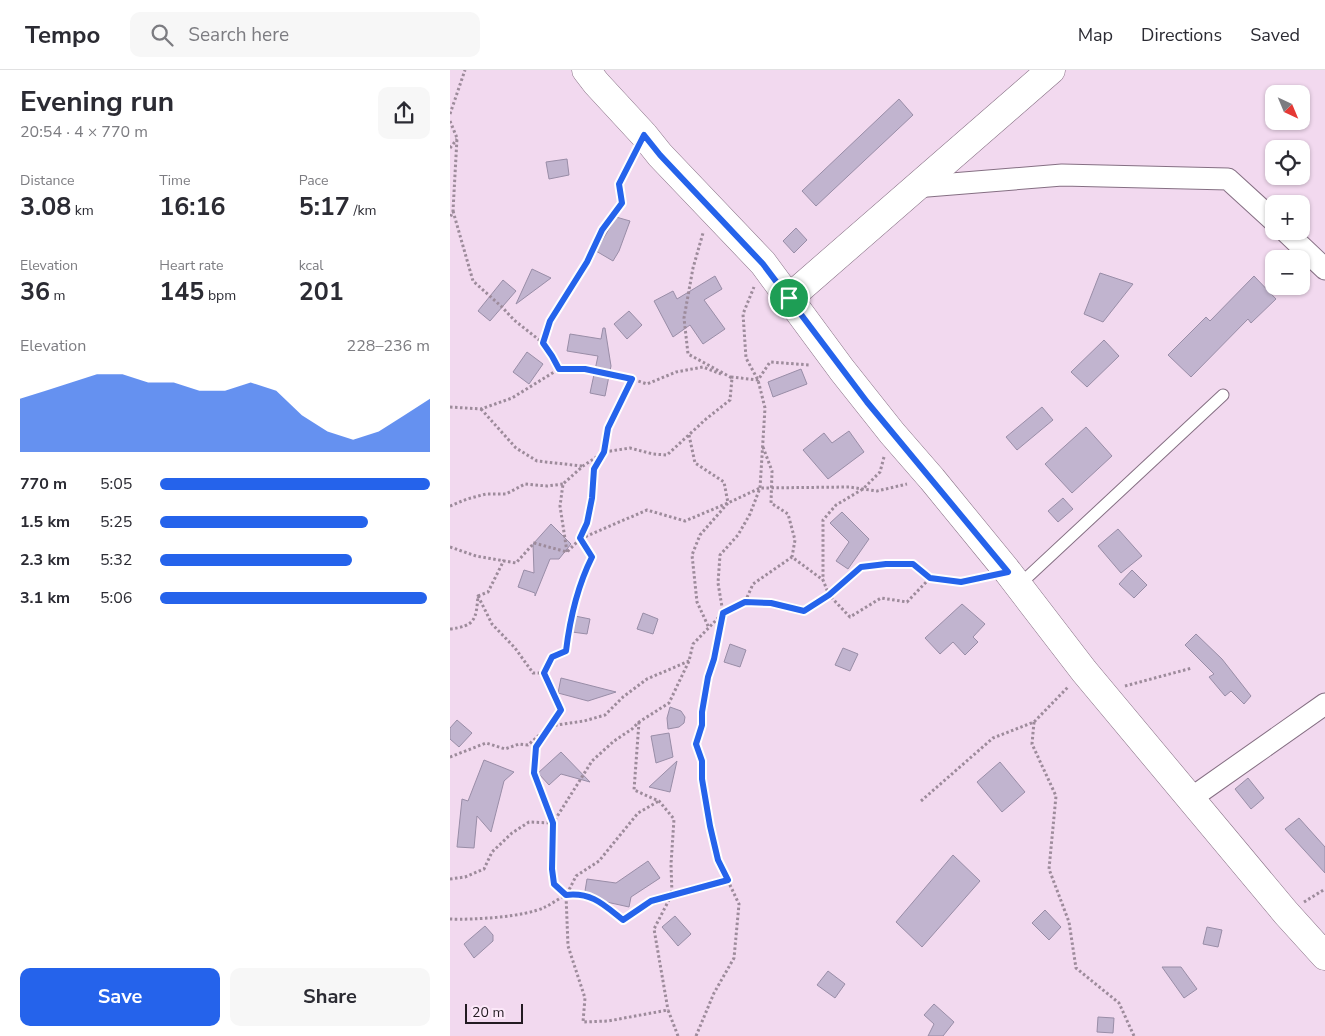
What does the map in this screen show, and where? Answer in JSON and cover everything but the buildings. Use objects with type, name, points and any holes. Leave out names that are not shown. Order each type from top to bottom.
[{"type":"street","points":[[586,70],[660,155],[763,264],[842,370],[1013,579],[1084,670],[1286,914],[1325,956]]},
{"type":"street","points":[[789,298],[1051,70]]},
{"type":"street","points":[[915,187],[1062,175],[1228,179],[1265,213]]},
{"type":"street","points":[[1294,240],[1325,269]]},
{"type":"street","points":[[1190,799],[1325,704]]},
{"type":"lane","points":[[1013,579],[1222,395]]},
{"type":"path","points":[[450,114],[465,70]]},
{"type":"path","points":[[450,121],[457,138],[453,211],[473,281],[502,306],[514,320],[543,343],[559,369]]},
{"type":"path","points":[[543,343],[550,321],[587,262],[602,230],[622,203],[619,184],[644,135]]},
{"type":"path","points":[[450,148],[457,138]]},
{"type":"path","points":[[711,208],[694,268],[684,318],[688,354],[732,378]]},
{"type":"path","points":[[450,218],[453,211]]},
{"type":"path","points":[[696,1036],[714,993],[734,958],[739,904],[718,860],[702,779],[702,761],[696,744],[702,725],[702,712],[708,677],[714,659],[723,613],[718,583],[720,555],[738,535],[750,514],[760,488],[765,408],[758,380],[746,358],[743,314],[763,264]]},
{"type":"path","points":[[758,380],[770,362],[802,364],[842,370]]},
{"type":"path","points":[[450,407],[481,409],[512,398],[559,369],[585,369],[647,384],[676,372],[703,368],[732,378],[758,380]]},
{"type":"path","points":[[450,506],[486,494],[506,494],[525,484],[547,486],[563,484],[583,466],[604,452],[630,448],[653,454],[667,455],[730,400],[732,378]]},
{"type":"path","points":[[567,552],[580,538],[587,523],[592,498],[594,469],[604,452],[608,428],[632,379]]},
{"type":"path","points":[[481,409],[516,448],[538,461],[583,466]]},
{"type":"path","points":[[892,433],[880,472],[863,489],[836,505],[823,520],[823,580],[829,595],[850,617],[881,598],[907,602],[930,578]]},
{"type":"path","points":[[689,435],[695,463],[724,482],[728,504]]},
{"type":"path","points":[[745,602],[753,584],[792,557],[795,540],[788,514],[771,503],[772,471],[762,445]]},
{"type":"path","points":[[580,538],[647,510],[685,521],[728,504],[760,488],[849,487],[877,491],[932,479]]},
{"type":"path","points":[[563,484],[560,506],[567,552]]},
{"type":"path","points":[[708,628],[698,602],[692,555],[700,535],[728,504]]},
{"type":"path","points":[[544,673],[552,657],[566,651],[570,620],[578,590],[592,557],[580,538]]},
{"type":"path","points":[[450,547],[476,556],[516,563],[534,543],[567,552]]},
{"type":"path","points":[[792,557],[823,580]]},
{"type":"path","points":[[478,596],[488,592],[504,560]]},
{"type":"path","points":[[553,823],[592,761],[639,722],[669,703],[689,661],[693,644],[723,613],[745,602],[771,603],[804,611],[829,595],[861,567],[886,564],[913,564],[930,578],[961,582],[1013,579]]},
{"type":"path","points":[[478,596],[492,624],[515,648],[533,673],[544,673]]},
{"type":"path","points":[[450,629],[466,627],[476,616],[478,596]]},
{"type":"path","points":[[450,757],[486,743],[505,749],[519,744],[528,744],[549,726],[584,721],[605,715],[623,697],[646,679],[689,661]]},
{"type":"path","points":[[1118,683],[1127,686],[1192,668]]},
{"type":"path","points":[[920,801],[993,738],[1034,722],[1084,670]]},
{"type":"path","points":[[544,673],[561,710],[536,747],[534,773],[553,823],[552,869],[554,884],[566,895]]},
{"type":"path","points":[[639,722],[634,790],[659,801],[674,820],[671,864],[672,894],[654,929],[668,1010],[678,1036]]},
{"type":"path","points":[[1034,722],[1032,744],[1056,796],[1049,869],[1069,922],[1076,968],[1119,1003],[1134,1036]]},
{"type":"path","points":[[659,801],[638,813],[599,860],[576,876],[566,895],[568,946],[585,998],[583,1022],[608,1021],[668,1010]]},
{"type":"path","points":[[450,879],[465,877],[484,868],[492,852],[512,833],[529,822],[553,823]]},
{"type":"path","points":[[450,919],[519,914],[544,908],[566,895],[579,894],[598,901],[623,920],[651,901],[728,880]]},
{"type":"path","points":[[697,1030],[702,1036]]},
{"type":"route","points":[[644,135],[660,155],[763,264],[789,298],[842,370],[892,433],[1008,572],[961,582],[930,578],[913,564],[886,564],[861,567],[829,595],[804,611],[771,603],[745,602],[723,613],[714,659],[708,677],[702,712],[702,725],[696,744],[702,761],[702,779],[718,860],[728,880],[651,901],[623,920],[598,901],[579,894],[566,895],[554,884],[552,869],[553,823],[534,773],[536,747],[561,710],[544,673],[552,657],[566,651],[570,620],[578,590],[592,557],[580,538],[587,523],[592,498],[594,469],[604,452],[608,428],[632,379],[585,369],[559,369],[543,343],[550,321],[587,262],[602,230],[622,203],[619,184],[644,135]]}]
